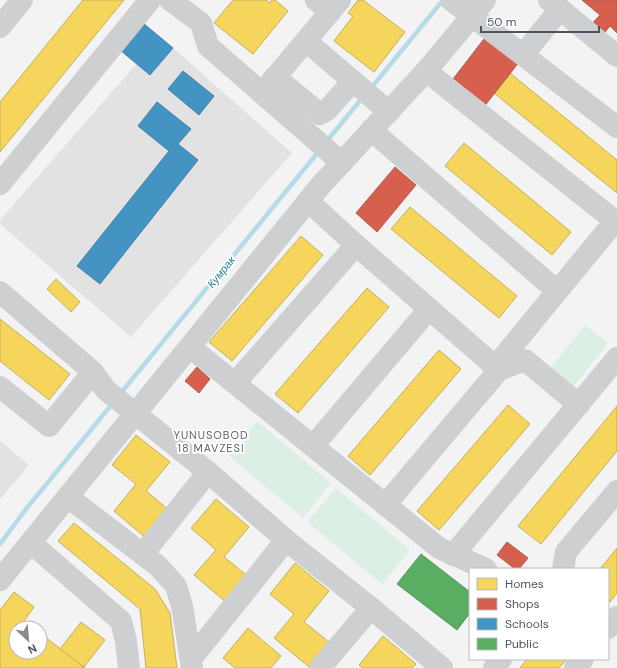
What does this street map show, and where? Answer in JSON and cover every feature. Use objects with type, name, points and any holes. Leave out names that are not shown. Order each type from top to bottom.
[{"type":"lane","points":[[0,27],[22,0]]},
{"type":"lane","points":[[0,184],[150,0]]},
{"type":"lane","points":[[170,0],[201,24],[208,46],[268,85],[320,114],[327,110],[353,81]]},
{"type":"lane","points":[[451,0],[617,126]]},
{"type":"lane","points":[[0,580],[308,201],[426,71],[485,0]]},
{"type":"lane","points":[[524,55],[552,2],[617,56]]},
{"type":"lane","points":[[268,85],[306,41],[329,4]]},
{"type":"lane","points":[[306,41],[388,112]]},
{"type":"lane","points":[[386,505],[497,369],[557,291],[616,222],[426,71]]},
{"type":"lane","points":[[268,85],[313,138],[342,163]]},
{"type":"lane","points":[[371,130],[557,291]]},
{"type":"lane","points":[[308,201],[497,369]]},
{"type":"lane","points":[[235,384],[356,245]]},
{"type":"lane","points":[[0,292],[93,372],[106,390],[208,472],[286,540],[371,608],[442,668]]},
{"type":"lane","points":[[313,446],[429,309]]},
{"type":"lane","points":[[190,347],[439,548],[484,568]]},
{"type":"lane","points":[[453,555],[617,358]]},
{"type":"lane","points":[[497,369],[525,360],[579,405]]},
{"type":"lane","points":[[0,387],[49,426],[93,372]]},
{"type":"lane","points":[[143,554],[208,472]]},
{"type":"lane","points":[[563,568],[566,552],[617,491]]},
{"type":"lane","points":[[68,497],[158,566],[176,586],[182,606],[192,663]]},
{"type":"lane","points":[[192,663],[286,540]]},
{"type":"lane","points":[[31,543],[121,621],[126,641],[129,668]]},
{"type":"lane","points":[[320,668],[371,608]]},
{"type":"lane","points":[[494,668],[500,660]]},
{"type":"lane","points":[[575,668],[582,660]]},
{"type":"shaded area","points":[[159,38],[173,48],[292,153],[131,337],[0,224],[0,220]]},
{"type":"shaded area","points":[[0,441],[29,465],[0,499]]},
{"type":"green space","points":[[585,325],[608,343],[573,387],[550,369]]},
{"type":"green space","points":[[257,421],[331,483],[303,518],[229,456]]},
{"type":"green space","points":[[336,488],[410,550],[382,584],[307,522]]},
{"type":"building: Homes","points":[[83,0],[124,0],[0,152],[0,102]]},
{"type":"building: Homes","points":[[233,0],[266,0],[270,3],[272,0],[275,0],[288,11],[253,54],[214,23]]},
{"type":"building: Homes","points":[[358,0],[363,0],[405,32],[374,72],[334,41],[353,16],[348,13]]},
{"type":"building: Homes","points":[[510,73],[617,160],[617,193],[494,93]]},
{"type":"building: Homes","points":[[464,143],[571,232],[552,255],[445,166]]},
{"type":"building: Homes","points":[[410,207],[517,296],[499,318],[391,229]]},
{"type":"building: Homes","points":[[301,236],[323,255],[232,361],[209,342]]},
{"type":"building: Homes","points":[[56,279],[80,302],[71,312],[47,289]]},
{"type":"building: Homes","points":[[367,288],[389,307],[298,413],[275,394]]},
{"type":"building: Homes","points":[[0,319],[70,374],[49,400],[0,361]]},
{"type":"building: Homes","points":[[439,350],[461,369],[370,475],[348,456]]},
{"type":"building: Homes","points":[[508,405],[530,424],[439,530],[417,511]]},
{"type":"building: Homes","points":[[617,406],[617,451],[541,544],[518,526]]},
{"type":"building: Homes","points":[[136,435],[170,462],[146,491],[170,511],[147,539],[114,511],[136,484],[112,465]]},
{"type":"building: Homes","points":[[216,499],[249,527],[224,557],[250,578],[228,604],[194,575],[216,550],[191,528]]},
{"type":"building: Homes","points":[[74,523],[155,589],[170,613],[177,668],[146,668],[140,609],[58,541]]},
{"type":"building: Homes","points":[[617,548],[617,593],[610,602],[609,568],[601,568]]},
{"type":"building: Homes","points":[[295,563],[329,591],[304,622],[329,642],[309,667],[274,638],[294,614],[270,594]]},
{"type":"building: Homes","points":[[14,592],[34,607],[25,620],[8,620],[8,660],[48,660],[48,639],[85,668],[0,668],[0,610]]},
{"type":"building: Homes","points":[[81,622],[105,640],[84,667],[60,649]]},
{"type":"building: Homes","points":[[248,628],[281,656],[271,668],[235,668],[223,658]]},
{"type":"building: Homes","points":[[383,636],[416,664],[412,668],[363,668],[359,665]]},
{"type":"building: Homes","points":[[526,660],[566,660],[559,668],[520,668]]},
{"type":"building: Shops","points":[[582,0],[617,0],[617,33],[610,26],[600,38],[588,28],[600,15]]},
{"type":"building: Shops","points":[[487,35],[520,61],[483,108],[450,83]]},
{"type":"building: Shops","points":[[395,167],[416,185],[377,232],[356,213]]},
{"type":"building: Shops","points":[[197,367],[210,379],[199,393],[185,381]]},
{"type":"building: Shops","points":[[507,542],[528,558],[520,568],[514,568],[497,555]]},
{"type":"building: Schools","points":[[143,23],[173,48],[150,75],[120,50]]},
{"type":"building: Schools","points":[[183,71],[214,96],[199,115],[168,89]]},
{"type":"building: Schools","points":[[157,102],[191,129],[178,144],[198,160],[100,284],[77,266],[169,151],[138,126]]},
{"type":"building: Public","points":[[421,554],[469,591],[469,614],[457,630],[397,584]]},
{"type":"waterway","name":"Кумрак","points":[[371,88],[443,0]]},
{"type":"waterway","name":"Кумрак","points":[[326,142],[363,97]]},
{"type":"waterway","name":"Кумрак","points":[[120,394],[319,151]]},
{"type":"waterway","name":"Кумрак","points":[[0,544],[26,509],[113,403]]},
{"type":"district","name":"YUNUSOBOD 18 MAVZESI","points":[[211,441]]}]
